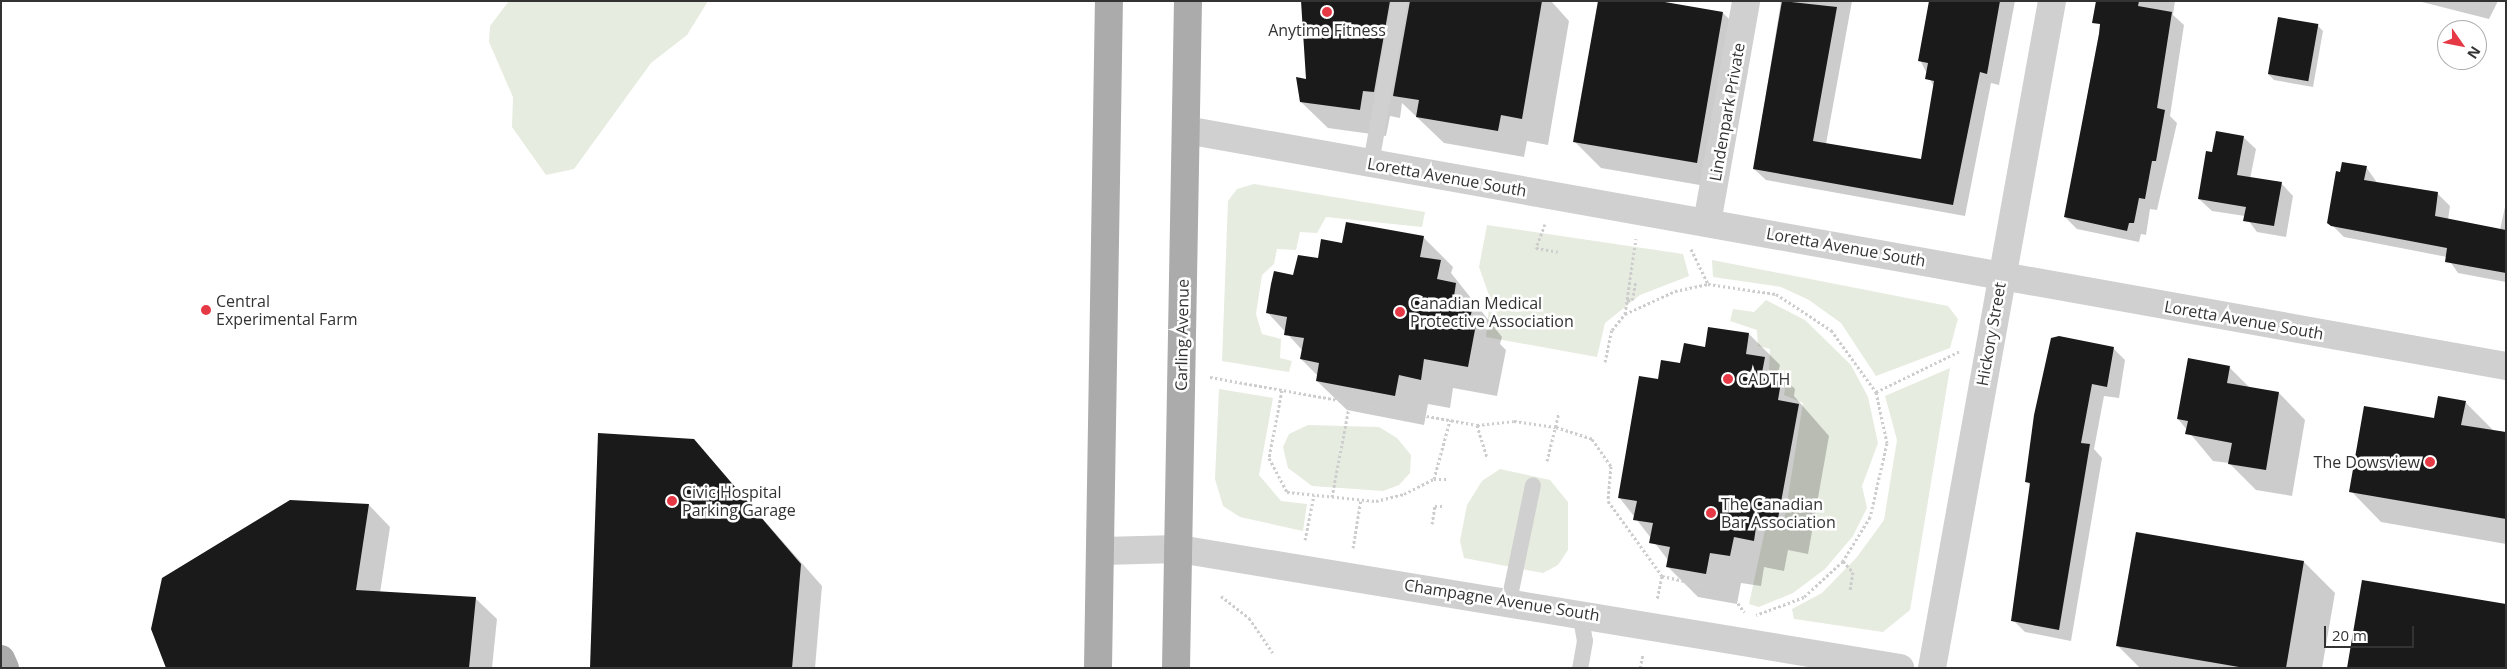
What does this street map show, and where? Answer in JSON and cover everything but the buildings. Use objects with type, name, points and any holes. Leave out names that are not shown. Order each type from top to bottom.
[{"type":"main road","points":[[1098,668],[1102,551],[1109,1]]},
{"type":"main road","name":"Carling Avenue","points":[[1176,668],[1188,1]]},
{"type":"main road","points":[[1,659],[5,668]]},
{"type":"street","name":"Lindenpark Private","points":[[1699,222],[1746,1]]},
{"type":"street","name":"Hickory Street","points":[[1932,668],[2052,1]]},
{"type":"street","name":"Loretta Avenue South","points":[[1186,130],[2002,274],[2506,366]]},
{"type":"street","name":"Champagne Avenue South","points":[[1102,551],[1179,549],[1653,625],[1900,668]]},
{"type":"lane","points":[[1371,163],[1400,1]]},
{"type":"lane","points":[[1509,602],[1533,485]]},
{"type":"lane","points":[[1580,613],[1585,641],[1580,668]]},
{"type":"path","points":[[1546,222],[1536,248],[1558,252]]},
{"type":"path","points":[[1699,222],[1690,247],[1708,284]]},
{"type":"path","points":[[1625,314],[1636,238]]},
{"type":"path","points":[[1627,300],[1632,300],[1636,281]]},
{"type":"path","points":[[1207,376],[1477,425],[1514,421],[1556,427],[1592,439],[1611,466],[1608,501],[1662,576],[1729,591],[1750,620],[1758,613],[1804,597],[1843,561],[1870,517],[1887,443],[1876,392],[1831,330],[1784,299],[1708,284],[1675,291],[1625,314],[1612,330],[1605,362]]},
{"type":"path","points":[[1876,392],[1967,348]]},
{"type":"path","points":[[1282,390],[1269,458],[1287,492],[1361,499],[1404,494],[1434,479],[1449,479]]},
{"type":"path","points":[[1332,496],[1350,402]]},
{"type":"path","points":[[1547,461],[1559,412]]},
{"type":"path","points":[[1434,479],[1450,420]]},
{"type":"path","points":[[1477,425],[1487,458]]},
{"type":"path","points":[[1300,568],[1314,495]]},
{"type":"path","points":[[1348,576],[1361,499]]},
{"type":"path","points":[[1432,524],[1436,506],[1444,506]]},
{"type":"path","points":[[1843,561],[1853,572],[1850,591]]},
{"type":"path","points":[[1653,625],[1662,576]]},
{"type":"path","points":[[1221,596],[1249,618],[1273,653]]},
{"type":"shaded area","points":[[509,1],[708,1],[687,35],[651,63],[574,169],[546,175],[512,127],[513,97],[489,42],[490,26]]},
{"type":"shaded area","points":[[1254,184],[1425,212],[1422,227],[1326,217],[1317,233],[1300,232],[1296,250],[1277,249],[1274,264],[1262,275],[1256,314],[1262,334],[1281,339],[1280,358],[1292,361],[1289,372],[1222,361],[1228,201],[1237,189]]},
{"type":"shaded area","points":[[1487,225],[1683,254],[1689,276],[1640,295],[1605,323],[1597,357],[1486,337],[1490,298],[1479,267]]},
{"type":"shaded area","points":[[1712,260],[1948,306],[1958,319],[1950,348],[1876,376],[1841,323],[1809,300],[1781,287],[1713,277]]},
{"type":"shaded area","points":[[1766,300],[1805,320],[1851,365],[1868,397],[1878,443],[1862,486],[1867,508],[1853,536],[1825,569],[1793,593],[1759,607],[1749,604],[1765,530],[1783,528],[1803,403],[1784,395],[1787,376],[1769,370],[1770,349],[1758,346],[1757,330],[1730,321],[1733,309],[1754,312]]},
{"type":"shaded area","points":[[1950,368],[1910,610],[1883,632],[1794,619],[1792,609],[1822,593],[1857,557],[1884,520],[1897,440],[1885,396]]},
{"type":"shaded area","points":[[1219,389],[1273,398],[1259,475],[1281,501],[1307,504],[1303,531],[1240,517],[1223,506],[1215,479]]},
{"type":"shaded area","points":[[1308,425],[1379,427],[1397,438],[1411,455],[1410,473],[1399,485],[1383,491],[1312,486],[1288,468],[1283,447],[1289,434]]},
{"type":"shaded area","points":[[1500,469],[1550,480],[1568,502],[1568,550],[1558,565],[1543,573],[1464,558],[1460,541],[1467,505],[1482,481]]},
{"type":"place","name":"Anytime Fitness","points":[[1327,12]]},
{"type":"place","name":"Central Experimental Farm","points":[[206,310]]},
{"type":"place","name":"Canadian Medical Protective Association","points":[[1400,312]]},
{"type":"place","name":"CADTH","points":[[1728,379]]},
{"type":"place","name":"The Dowsview","points":[[2430,462]]},
{"type":"place","name":"Civic Hospital Parking Garage","points":[[672,501]]},
{"type":"place","name":"The Canadian Bar Association","points":[[1711,513]]}]
